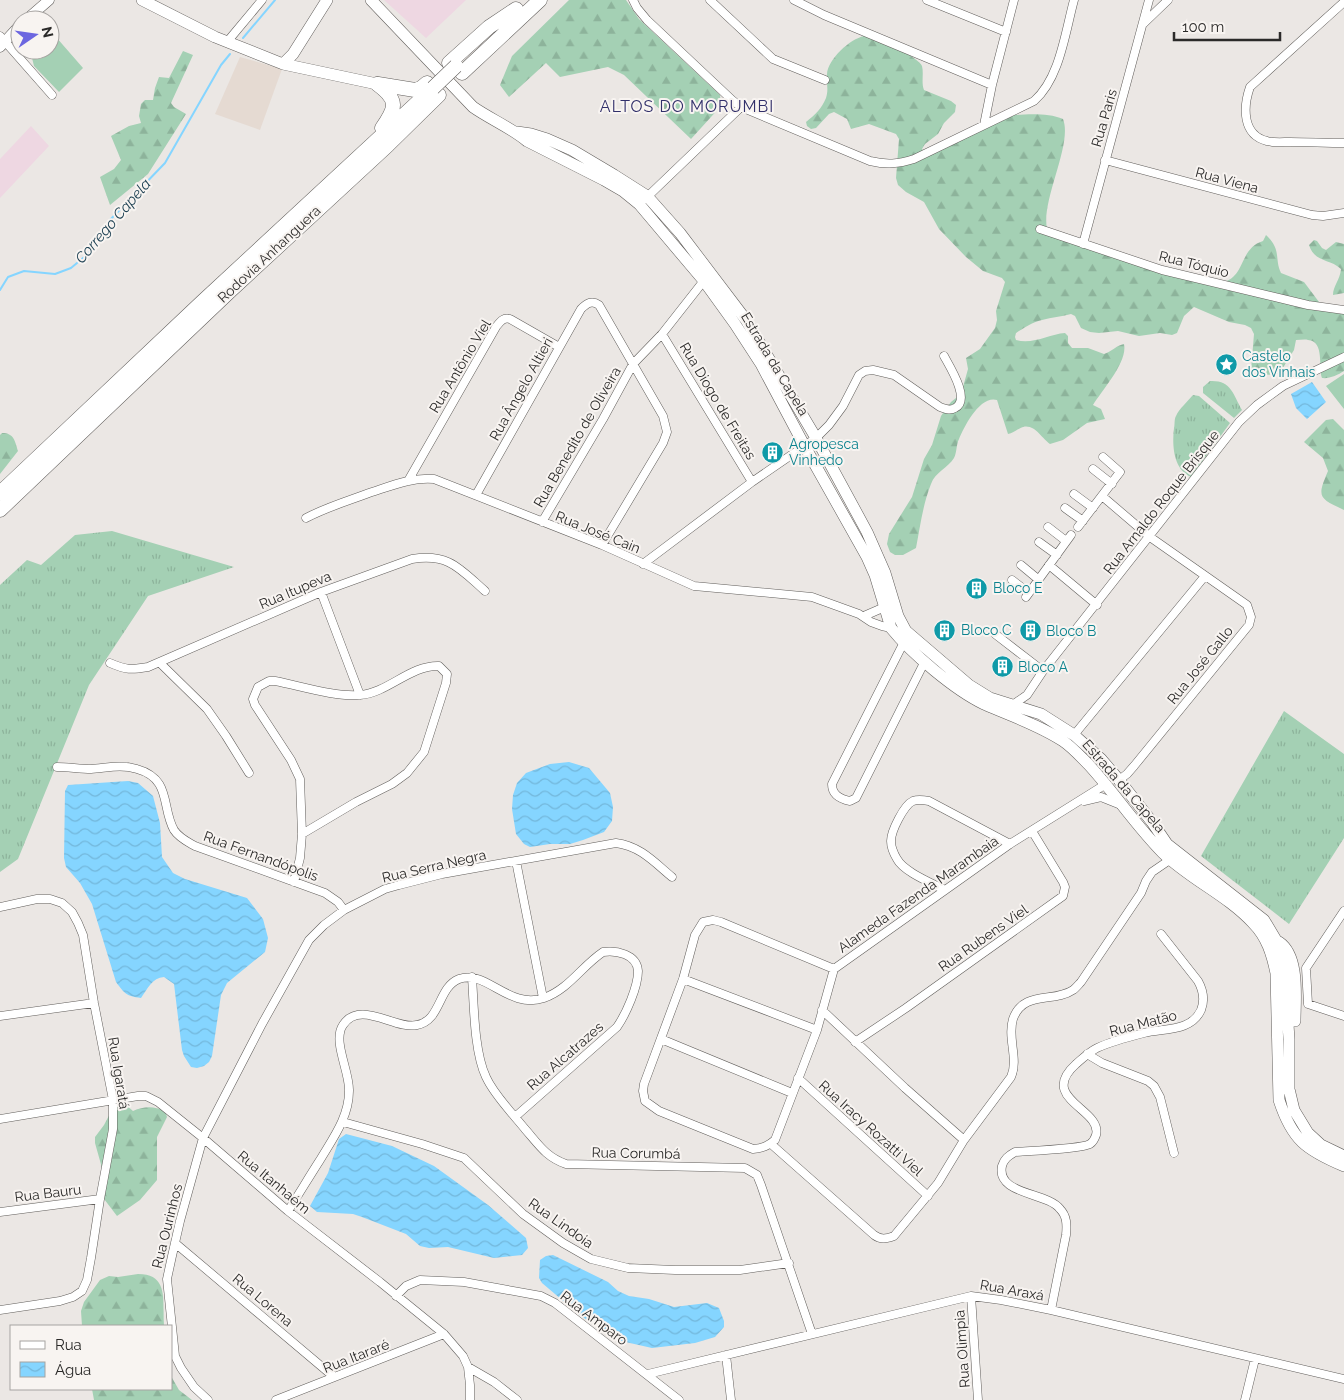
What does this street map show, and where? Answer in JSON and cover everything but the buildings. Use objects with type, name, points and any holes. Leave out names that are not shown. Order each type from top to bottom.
[{"type":"highway","name":"Rodovia Anhanguera","points":[[455,67],[540,0]]},
{"type":"highway","name":"Rodovia Anhanguera","points":[[0,494],[202,302],[433,89],[521,5]]},
{"type":"highway","points":[[377,84],[415,90],[421,88],[433,89]]},
{"type":"highway","points":[[358,158],[385,124],[393,107],[391,96],[377,84]]},
{"type":"highway","name":"Rodovia Anhanguera","points":[[0,510],[230,292],[388,146],[433,89]]},
{"type":"main road","points":[[142,0],[227,42],[283,64],[377,84]]},
{"type":"main road","points":[[283,64],[293,54],[328,0]]},
{"type":"main road","name":"Estrada da Capela","points":[[371,0],[473,107],[488,118],[517,132],[527,141],[643,200],[707,277],[746,320],[816,438],[867,532],[884,573],[890,607],[891,628],[904,642],[924,661],[963,692],[983,703],[1011,709],[1028,709],[1041,714],[1074,735],[1101,759],[1168,844],[1258,915],[1268,926],[1276,940],[1284,967],[1287,991],[1279,1100],[1284,1115],[1300,1140],[1311,1150],[1344,1166]]},
{"type":"main road","points":[[293,54],[297,63],[308,70]]},
{"type":"main road","name":"Estrada da Capela","points":[[707,277],[761,364],[867,557],[890,607],[906,631],[969,685],[1011,709],[1024,721],[1062,740],[1071,747],[1106,784],[1154,844],[1170,859],[1228,901],[1253,923],[1266,940],[1276,973],[1289,1089],[1294,1110],[1308,1133],[1321,1145],[1344,1156]]},
{"type":"main road","points":[[1276,940],[1284,945],[1289,953],[1296,985],[1293,1042],[1284,1037]]},
{"type":"street","points":[[38,10],[49,0]]},
{"type":"street","points":[[227,42],[262,0]]},
{"type":"street","points":[[633,0],[647,20],[741,107],[870,161],[885,164],[898,164],[914,159],[1034,101],[1049,84],[1056,66],[1074,0]]},
{"type":"street","points":[[710,0],[773,59],[825,80]]},
{"type":"street","points":[[794,0],[824,15],[992,85]]},
{"type":"street","points":[[927,0],[1006,32]]},
{"type":"street","points":[[984,125],[992,85],[1014,0]]},
{"type":"street","name":"Rua Paris","points":[[1084,244],[1149,0]]},
{"type":"street","points":[[1144,24],[1168,0]]},
{"type":"street","points":[[1344,2],[1250,87],[1245,100],[1244,111],[1253,134],[1267,141],[1344,143]]},
{"type":"street","points":[[1,41],[52,95]]},
{"type":"street","points":[[643,200],[741,107]]},
{"type":"street","name":"Rua Viena","points":[[1105,160],[1312,215],[1329,216],[1344,213]]},
{"type":"street","name":"Rua Tóquio","points":[[1040,229],[1162,270],[1308,305],[1344,310]]},
{"type":"street","name":"Rua Benedito de Oliveira","points":[[542,522],[633,364],[662,334],[707,277]]},
{"type":"street","name":"Rua Ângelo Altieri","points":[[476,495],[559,347],[581,309],[586,304],[594,302],[599,305],[633,364]]},
{"type":"street","name":"Rua Antônio Viel","points":[[408,481],[501,320],[506,318],[559,347]]},
{"type":"street","name":"Rua Diogo de Freitas","points":[[662,334],[752,482]]},
{"type":"street","points":[[643,564],[752,482],[816,438],[844,406],[859,375],[865,371],[873,370],[894,375],[947,410],[959,405],[961,402],[960,390],[944,356]]},
{"type":"street","name":"Rua Arnaldo Roque Brisque","points":[[1011,709],[1027,695],[1043,672],[1240,422],[1257,405],[1283,386],[1344,357]]},
{"type":"street","points":[[602,545],[663,443],[667,432],[663,416],[633,364]]},
{"type":"street","points":[[1065,508],[1080,524],[1112,484],[1120,472],[1103,457]]},
{"type":"street","points":[[1093,470],[1112,484]]},
{"type":"street","name":"Rua José Cain","points":[[306,518],[323,509],[408,481],[434,478],[602,545],[694,586],[812,597],[891,628]]},
{"type":"street","points":[[1074,494],[1093,508]]},
{"type":"street","name":"Rua José Gallo","points":[[1102,496],[1150,537],[1246,605],[1251,617],[1249,625],[1134,766],[1119,780]]},
{"type":"street","points":[[1012,580],[1027,595],[1069,538],[1048,527]]},
{"type":"street","points":[[1039,542],[1057,554]]},
{"type":"street","name":"Rua Itupeva","points":[[110,663],[125,669],[134,670],[160,662],[321,592],[412,558],[426,556],[439,558],[453,564],[485,591]]},
{"type":"street","points":[[1021,565],[1039,580]]},
{"type":"street","points":[[1050,565],[1096,605]]},
{"type":"street","points":[[1074,735],[1205,576]]},
{"type":"street","points":[[321,592],[360,695]]},
{"type":"street","points":[[864,616],[890,607]]},
{"type":"street","points":[[873,622],[875,618],[874,612]]},
{"type":"street","points":[[996,634],[1043,672]]},
{"type":"street","points":[[904,642],[832,784],[832,790],[835,795],[850,801],[856,798],[924,661]]},
{"type":"street","points":[[160,662],[207,709],[248,773]]},
{"type":"street","points":[[294,882],[300,858],[302,834],[300,779],[291,760],[255,705],[253,699],[258,687],[269,681],[334,693],[360,695],[373,692],[428,666],[439,666],[447,674],[443,694],[424,752],[407,773],[392,784],[356,802],[302,834]]},
{"type":"street","points":[[1024,721],[1028,709],[1027,695]]},
{"type":"street","name":"Rua Fernandópolis","points":[[57,766],[90,769],[124,766],[139,769],[149,774],[158,782],[165,794],[169,818],[175,831],[185,841],[324,893],[338,902],[344,910]]},
{"type":"street","name":"Alameda Fazenda Marambaia","points":[[773,1142],[817,1030],[834,969],[1010,844],[1106,784]]},
{"type":"street","name":"Alameda Fazenda Marambaia","points":[[1069,807],[1097,797],[1105,798],[1124,807]]},
{"type":"street","points":[[946,890],[903,867],[897,860],[892,848],[892,833],[906,807],[914,801],[929,801],[1010,844]]},
{"type":"street","name":"Rua Rubens Viel","points":[[855,1042],[1063,896],[1063,882],[1032,831]]},
{"type":"street","name":"Rua Serra Negra","points":[[203,1138],[262,1024],[309,940],[324,924],[344,910],[385,889],[442,874],[616,843],[639,849],[672,878]]},
{"type":"street","points":[[834,969],[721,922],[709,920],[704,922],[699,926],[695,935],[683,979],[643,1091],[645,1101],[659,1111],[753,1149],[764,1148],[773,1142],[879,1239],[886,1239],[894,1236],[928,1196],[964,1140],[1011,1077],[1014,1070],[1010,1029],[1016,1012],[1033,1000],[1073,990],[1082,982],[1152,872],[1170,859]]},
{"type":"street","points":[[516,861],[543,998]]},
{"type":"street","name":"Rua Igaratá","points":[[0,907],[37,899],[50,899],[62,903],[72,912],[83,935],[94,1003],[114,1100],[114,1129],[88,1273],[82,1291],[73,1297],[60,1301],[0,1310]]},
{"type":"street","points":[[1308,1004],[1306,968],[1344,911]]},
{"type":"street","name":"Rua Matão","points":[[1051,1310],[1066,1235],[1065,1216],[1053,1202],[1010,1186],[1003,1177],[1002,1171],[1005,1160],[1015,1152],[1084,1146],[1094,1140],[1096,1134],[1095,1125],[1068,1097],[1064,1088],[1064,1078],[1070,1069],[1087,1054],[1114,1041],[1145,1032],[1186,1025],[1199,1014],[1202,1006],[1202,989],[1198,981],[1161,934]]},
{"type":"street","name":"Rua Alcatrazes","points":[[472,977],[523,1001],[543,998],[563,989],[603,952],[620,952],[635,962],[638,969],[624,1017],[617,1027],[515,1116]]},
{"type":"street","points":[[1291,960],[1306,968]]},
{"type":"street","points":[[288,1211],[343,1122],[349,1093],[349,1079],[339,1040],[343,1025],[348,1019],[364,1014],[409,1026],[417,1025],[432,1017],[449,985],[456,980],[472,977]]},
{"type":"street","name":"Rua Corumbá","points":[[472,977],[478,1044],[486,1078],[548,1156],[566,1164],[710,1166],[748,1169],[757,1175],[812,1334]]},
{"type":"street","points":[[683,979],[817,1030]]},
{"type":"street","points":[[0,1016],[94,1003]]},
{"type":"street","points":[[1295,1012],[1308,1004]]},
{"type":"street","points":[[1308,1004],[1344,1016]]},
{"type":"street","points":[[822,1010],[964,1140]]},
{"type":"street","points":[[661,1039],[792,1093]]},
{"type":"street","points":[[1087,1054],[1102,1063],[1148,1081],[1154,1086],[1160,1097],[1174,1153]]},
{"type":"street","name":"Rua Iracy Rozatti Viel","points":[[798,1078],[928,1196]]},
{"type":"street","name":"Rua Itanhaém","points":[[0,1119],[114,1100],[150,1097],[203,1138],[288,1211],[444,1334],[463,1356],[468,1367],[470,1400]]},
{"type":"street","name":"Rua Lindoia","points":[[343,1122],[429,1146],[464,1158],[523,1214],[563,1243],[591,1259],[628,1268],[675,1270],[740,1270],[789,1263]]},
{"type":"street","name":"Rua Ourinhos","points":[[171,1325],[167,1279],[203,1138]]},
{"type":"street","name":"Rua Bauru","points":[[0,1212],[100,1199]]},
{"type":"street","name":"Rua Lorena","points":[[175,1243],[334,1377]]},
{"type":"street","name":"Rua Amparo","points":[[396,1296],[406,1286],[420,1280],[464,1282],[541,1296],[555,1303],[679,1400]]},
{"type":"street","name":"Rua Araxá","points":[[648,1374],[971,1296],[1051,1310],[1344,1379]]},
{"type":"street","name":"Rua Olimpia","points":[[971,1296],[975,1400]]},
{"type":"street","name":"Rua Ourinhos","points":[[172,1330],[174,1351],[181,1368],[194,1387],[208,1400]]},
{"type":"street","name":"Rua Itararé","points":[[276,1400],[444,1334]]},
{"type":"street","points":[[726,1355],[731,1400]]},
{"type":"street","points":[[1245,1400],[1255,1359]]},
{"type":"street","points":[[468,1367],[494,1382],[517,1400]]},
{"type":"shaded area","points":[[384,0],[466,0],[426,38]]},
{"type":"shaded area","points":[[240,57],[282,69],[260,130],[215,114]]},
{"type":"shaded area","points":[[31,126],[49,146],[0,198],[0,159]]},
{"type":"green space","points":[[569,0],[626,0],[639,19],[720,95],[721,106],[691,139],[624,75],[608,67],[560,77],[546,63],[509,97],[500,85],[512,56]]},
{"type":"green space","points":[[864,36],[880,39],[915,59],[922,66],[924,90],[956,105],[955,112],[944,123],[938,134],[925,144],[923,150],[1015,115],[1046,115],[1063,119],[1065,130],[1064,143],[1048,203],[1047,229],[1167,271],[1213,282],[1226,281],[1232,278],[1237,273],[1250,249],[1263,241],[1266,235],[1276,250],[1281,273],[1304,282],[1319,302],[1333,310],[1344,312],[1344,371],[1328,378],[1322,378],[1319,350],[1317,345],[1307,340],[1296,340],[1294,350],[1279,374],[1263,375],[1251,370],[1254,334],[1251,328],[1229,322],[1194,307],[1184,316],[1177,333],[1172,335],[1160,333],[1139,336],[1118,331],[1090,332],[1081,328],[1075,316],[1071,314],[1035,322],[1016,333],[1016,340],[1029,341],[1065,333],[1068,336],[1068,343],[1072,348],[1088,348],[1104,354],[1124,344],[1122,359],[1118,367],[1093,405],[1101,409],[1105,419],[1087,423],[1063,440],[1050,444],[1035,430],[1027,427],[1008,434],[997,400],[985,402],[974,413],[965,427],[958,441],[954,458],[933,480],[924,508],[916,548],[903,555],[895,555],[890,552],[887,544],[889,534],[912,497],[924,459],[932,445],[941,416],[951,402],[961,394],[968,369],[966,358],[980,349],[995,328],[997,320],[996,311],[1005,282],[1002,278],[983,271],[966,257],[939,229],[924,202],[898,185],[896,178],[899,139],[896,134],[869,124],[851,129],[847,119],[834,112],[829,114],[816,128],[811,129],[807,126],[806,122],[818,111],[826,98],[827,74],[831,62],[846,45]]},
{"type":"green space","points":[[60,42],[83,68],[59,92],[34,66],[32,60],[60,60]]},
{"type":"green space","points":[[183,51],[193,55],[171,103],[186,114],[148,174],[110,205],[100,177],[114,169],[121,160],[111,136],[129,126],[141,123],[139,116],[141,104],[145,100],[153,100],[159,77],[169,78]]},
{"type":"green space","points":[[1314,240],[1326,250],[1336,242],[1344,244],[1344,293],[1333,295],[1341,269],[1315,255],[1309,245]]},
{"type":"green space","points":[[1344,374],[1344,409],[1326,386]]},
{"type":"green space","points":[[1210,381],[1223,383],[1230,389],[1242,410],[1234,418],[1203,393],[1203,387]]},
{"type":"green space","points":[[1193,395],[1199,396],[1230,423],[1191,477],[1180,468],[1177,462],[1173,435],[1176,416]]},
{"type":"green space","points":[[1333,419],[1344,430],[1344,510],[1322,496],[1322,486],[1328,471],[1323,458],[1304,442],[1326,420]]},
{"type":"green space","points":[[2,433],[12,436],[18,451],[0,474],[0,435]]},
{"type":"green space","points":[[112,531],[234,567],[148,596],[89,685],[18,859],[0,872],[0,585],[27,560],[41,565],[75,535]]},
{"type":"green space","points":[[1284,711],[1344,754],[1344,838],[1289,924],[1201,856]]},
{"type":"green space","points":[[119,1104],[126,1105],[133,1111],[145,1107],[157,1108],[165,1111],[167,1117],[157,1137],[157,1180],[140,1200],[117,1216],[101,1195],[102,1168],[95,1137],[113,1108]]},
{"type":"green space","points":[[138,1274],[148,1275],[160,1284],[163,1299],[164,1325],[82,1325],[81,1311],[84,1302],[100,1280],[109,1276],[118,1277]]},
{"type":"green space","points":[[172,1378],[179,1390],[192,1400],[94,1400],[92,1390],[172,1390]]},
{"type":"water","points":[[1312,382],[1326,402],[1307,419],[1296,408],[1291,394]]},
{"type":"water","points":[[569,762],[589,768],[610,793],[613,807],[612,821],[604,832],[570,844],[530,847],[524,844],[516,834],[512,809],[513,795],[517,783],[526,773],[550,764]]},
{"type":"water","points":[[128,781],[138,783],[153,796],[160,823],[162,857],[173,873],[185,879],[247,898],[263,919],[268,938],[265,952],[227,983],[221,995],[212,1056],[204,1066],[197,1068],[191,1067],[182,1050],[174,984],[164,977],[156,979],[141,998],[124,992],[116,982],[92,904],[80,883],[66,867],[64,858],[65,791],[68,785]]},
{"type":"water","points":[[346,1134],[392,1146],[434,1166],[488,1205],[526,1238],[528,1248],[522,1255],[494,1258],[448,1247],[429,1248],[420,1246],[406,1234],[353,1214],[317,1212],[310,1206],[328,1173],[339,1139]]},
{"type":"water","points":[[553,1255],[608,1282],[618,1291],[629,1296],[649,1299],[674,1307],[707,1303],[719,1308],[724,1321],[724,1327],[715,1337],[695,1343],[652,1348],[621,1341],[581,1316],[542,1283],[539,1278],[540,1260],[546,1256]]},
{"type":"waterway","name":"Corrego Capela","points":[[243,38],[275,0]]},
{"type":"waterway","name":"Corrego Capela","points":[[0,290],[8,277],[24,271],[55,274],[71,268],[89,253],[109,221],[165,163],[221,65],[230,54]]},
{"type":"place","name":"Castelo dos Vinhais","points":[[1226,364]]},
{"type":"place","name":"Agropesca Vinhedo","points":[[773,452]]},
{"type":"place","name":"Bloco E","points":[[977,588]]},
{"type":"place","name":"Bloco C","points":[[945,630]]},
{"type":"place","name":"Bloco B","points":[[1030,631]]},
{"type":"place","name":"Bloco A","points":[[1002,667]]},
{"type":"district","name":"ALTOS DO MORUMBI","points":[[687,106]]}]
